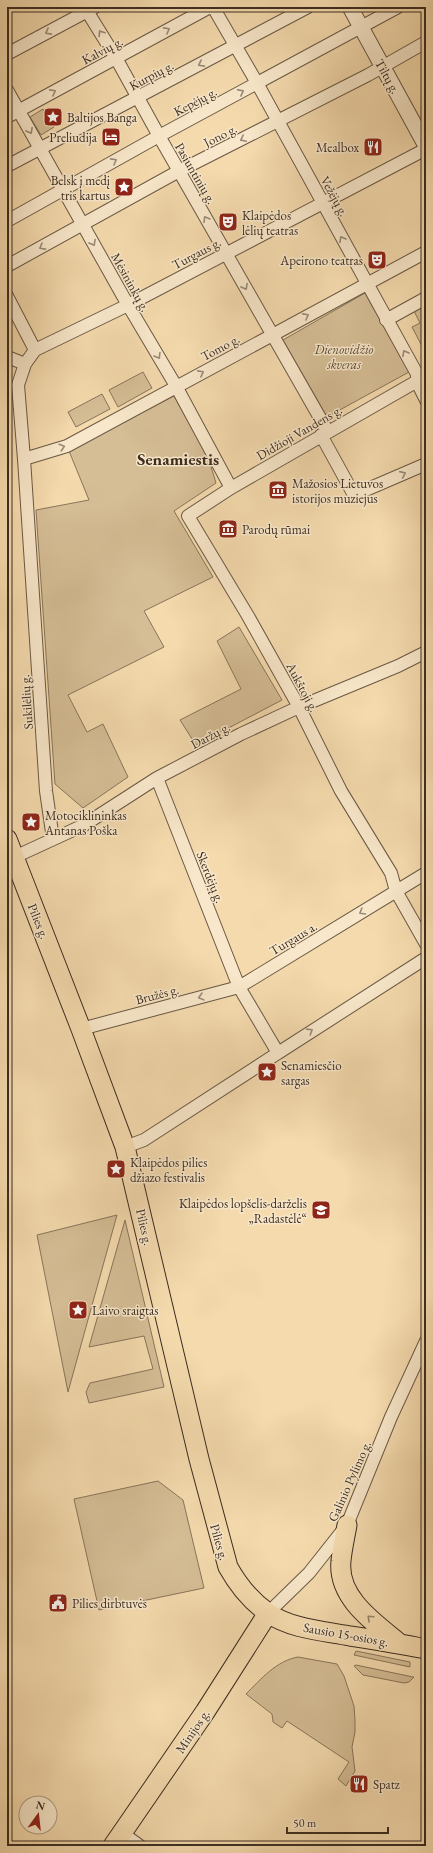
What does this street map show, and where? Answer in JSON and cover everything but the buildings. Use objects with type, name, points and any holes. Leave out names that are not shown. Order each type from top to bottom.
[{"type":"main road","name":"Pilies g.","points":[[7,839],[11,859],[82,1029],[125,1147],[219,1541],[228,1567],[236,1582],[268,1613]]},
{"type":"main road","points":[[347,1525],[340,1562],[343,1581],[350,1596],[360,1608],[400,1644]]},
{"type":"main road","name":"Sausio 15-osios g.","points":[[268,1613],[290,1624],[313,1630],[426,1649]]},
{"type":"main road","name":"Minijos g.","points":[[118,1839],[205,1712],[268,1613]]},
{"type":"street","name":"Kalvių g.","points":[[7,117],[210,7]]},
{"type":"street","name":"Vežėjų g.","points":[[213,7],[257,83],[386,320],[421,379],[426,400]]},
{"type":"street","name":"Kurpių g.","points":[[7,166],[308,7]]},
{"type":"street","name":"Tiltų g.","points":[[350,7],[426,147]]},
{"type":"street","name":"Kepėjų g.","points":[[7,221],[159,136],[398,7]]},
{"type":"street","name":"Pasiuntinių g.","points":[[91,9],[159,136],[272,334],[354,495],[426,464]]},
{"type":"street","points":[[7,54],[91,9]]},
{"type":"street","name":"Jono g.","points":[[7,266],[179,171],[278,121],[426,42]]},
{"type":"street","name":"Mėsininkų g.","points":[[7,90],[128,305],[176,386],[231,488]]},
{"type":"street","name":"Turgaus g.","points":[[25,364],[35,350],[128,305],[323,203],[426,147]]},
{"type":"street","name":"Tomo g.","points":[[24,459],[67,446],[426,252]]},
{"type":"street","points":[[7,296],[35,350]]},
{"type":"street","points":[[386,320],[426,298]]},
{"type":"street","points":[[10,358],[25,364]]},
{"type":"street","name":"Sukilėlių g.","points":[[25,364],[18,385],[46,791],[53,839]]},
{"type":"street","name":"Didžioji Vandens g.","points":[[188,516],[231,488],[421,379]]},
{"type":"street","name":"Aukštoji g.","points":[[188,516],[248,616],[299,707],[341,791],[391,873],[396,892],[426,944]]},
{"type":"street","name":"Daržų g.","points":[[11,859],[84,825],[157,778],[241,734],[299,707],[398,666],[426,652]]},
{"type":"street","name":"Skerdėjų g.","points":[[157,778],[239,987]]},
{"type":"street","name":"Turgaus a.","points":[[239,987],[426,873]]},
{"type":"street","points":[[125,1147],[144,1140],[426,958]]},
{"type":"street","points":[[239,987],[278,1053]]},
{"type":"street","name":"Bružės g.","points":[[82,1029],[239,987]]},
{"type":"street","name":"Galinio Pylimo g.","points":[[268,1613],[309,1573],[347,1525],[391,1418],[426,1341]]},
{"type":"street","points":[[118,1839],[140,1846]]},
{"type":"green space","points":[[43,109],[54,127],[41,135],[30,117]]},
{"type":"green space","name":"Dienovidžio skveras","points":[[365,293],[409,372],[327,417],[283,340]]},
{"type":"green space","points":[[426,302],[426,349],[424,350],[412,327],[420,323],[413,309]]},
{"type":"green space","points":[[143,372],[152,388],[118,407],[109,390]]},
{"type":"green space","points":[[102,394],[110,409],[76,427],[68,412]]},
{"type":"green space","points":[[174,396],[208,457],[216,483],[174,511],[213,577],[144,611],[164,647],[68,695],[87,732],[103,724],[128,777],[83,808],[55,784],[36,510],[89,500],[69,451]]},
{"type":"green space","points":[[239,627],[282,700],[196,745],[180,720],[241,689],[217,641]]},
{"type":"green space","points":[[117,1215],[68,1392],[37,1235]]},
{"type":"green space","points":[[125,1220],[164,1387],[89,1403],[86,1392],[90,1383],[153,1369],[144,1336],[89,1347]]},
{"type":"green space","points":[[158,1481],[183,1500],[204,1588],[99,1610],[74,1499]]},
{"type":"green space","points":[[356,1651],[410,1662],[410,1667],[354,1655]]},
{"type":"green space","points":[[298,1657],[337,1664],[344,1676],[354,1706],[355,1720],[355,1732],[352,1747],[355,1771],[346,1786],[338,1779],[349,1762],[287,1721],[282,1728],[273,1722],[272,1714],[246,1694],[269,1671],[283,1662]]},
{"type":"green space","points":[[356,1665],[414,1677],[409,1682],[404,1683],[363,1675],[354,1666]]},
{"type":"place","name":"Baltijos Banga","points":[[53,117]]},
{"type":"place","name":"Preliudija","points":[[111,137]]},
{"type":"place","name":"Mealbox","points":[[373,147]]},
{"type":"place","name":"Belsk į medį tris kartus","points":[[124,187]]},
{"type":"place","name":"Klaipėdos lėlių teatras","points":[[228,222]]},
{"type":"place","name":"Apeirono teatras","points":[[377,260]]},
{"type":"place","name":"Mažosios Lietuvos istorijos muziejus","points":[[278,490]]},
{"type":"place","name":"Parodų rūmai","points":[[228,529]]},
{"type":"place","name":"Motociklininkas Antanas Poška","points":[[31,822]]},
{"type":"place","name":"Senamiesčio sargas","points":[[267,1072]]},
{"type":"place","name":"Klaipėdos pilies džiazo festivalis","points":[[116,1169]]},
{"type":"place","name":"Klaipėdos lopšelis-darželis „Radastėlė“","points":[[321,1210]]},
{"type":"place","name":"Laivo sraigtas","points":[[78,1310]]},
{"type":"place","name":"Pilies dirbtuvės","points":[[58,1603]]},
{"type":"place","name":"Spatz","points":[[359,1784]]},
{"type":"district","name":"Senamiestis","points":[[178,459]]}]
